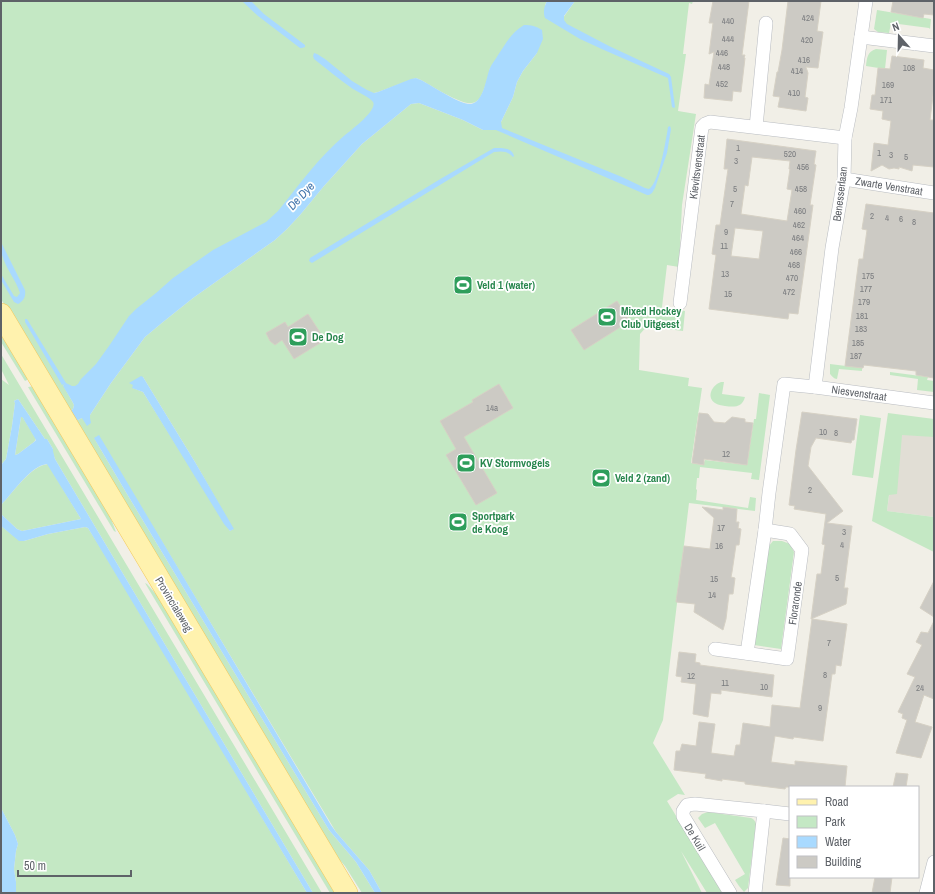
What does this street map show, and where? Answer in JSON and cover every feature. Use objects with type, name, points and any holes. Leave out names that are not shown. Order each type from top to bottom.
[{"type":"main road","name":"Provincialeweg","points":[[1,314],[347,893]]},
{"type":"street","name":"Benesserlaan","points":[[815,387],[832,248],[844,179],[845,138],[851,108],[866,1]]},
{"type":"street","points":[[756,127],[766,23]]},
{"type":"street","points":[[861,37],[934,46]]},
{"type":"street","name":"Kievitsvenstraat","points":[[680,303],[702,127],[705,124],[710,122],[845,138]]},
{"type":"street","name":"Zwarte Venstraat","points":[[844,179],[934,194]]},
{"type":"street","name":"Niesvenstraat","points":[[765,530],[768,493],[784,384],[934,403]]},
{"type":"street","points":[[747,653],[765,530]]},
{"type":"street","name":"Floraronde","points":[[715,649],[787,659],[802,550],[790,534],[765,530]]},
{"type":"street","name":"De Kuil","points":[[730,893],[682,816],[687,805],[695,804],[789,814]]},
{"type":"street","points":[[755,893],[764,811]]},
{"type":"street","points":[[926,893],[934,862]]},
{"type":"shaded area","points":[[898,431],[934,436],[934,517],[887,511]]},
{"type":"green space","points":[[1,1],[547,1],[545,5],[546,18],[558,25],[575,1],[693,1],[692,4],[689,3],[683,54],[686,54],[678,111],[696,114],[682,205],[679,267],[667,265],[662,307],[685,311],[683,331],[651,327],[649,324],[640,334],[639,370],[689,378],[688,386],[702,388],[691,463],[703,465],[705,460],[747,465],[754,419],[756,419],[759,393],[770,395],[759,480],[751,479],[752,473],[700,467],[699,478],[697,478],[696,500],[748,508],[750,497],[756,498],[755,511],[689,503],[663,720],[653,743],[685,795],[678,794],[667,801],[723,893],[707,893],[681,851],[702,893],[382,893],[369,870],[336,832],[155,530],[94,438],[329,830],[356,862],[375,893],[362,893],[345,866],[329,848],[76,421],[82,418],[90,418],[90,415],[111,383],[145,337],[193,298],[275,240],[300,215],[362,144],[411,104],[419,103],[463,120],[483,130],[495,130],[501,122],[513,97],[517,82],[523,71],[537,53],[490,68],[482,94],[479,99],[473,103],[468,103],[454,98],[416,78],[374,93],[383,106],[263,241],[145,313],[77,392],[63,385],[74,405],[73,409],[70,411],[68,411],[1,299]],"holes":[[[143,377],[195,462],[233,529],[230,531],[143,392],[133,388],[133,385]]]},
{"type":"green space","points":[[877,10],[931,19],[930,29],[891,23],[889,33],[878,32],[874,29]]},
{"type":"green space","points":[[876,49],[887,50],[885,69],[866,66],[869,54]]},
{"type":"green space","points":[[5,337],[27,377],[27,380],[25,381],[1,342],[1,338]]},
{"type":"green space","points":[[1,354],[322,893],[313,893],[55,459],[52,451],[53,449],[18,399],[14,401],[12,426],[6,459],[1,465],[1,379],[9,385],[1,369]]},
{"type":"green space","points":[[830,364],[862,368],[862,371],[839,369],[836,379],[830,374]]},
{"type":"green space","points":[[890,372],[928,377],[927,380],[934,381],[934,392],[917,390],[918,379],[890,375]]},
{"type":"green space","points":[[721,382],[724,382],[722,394],[745,397],[744,401],[740,405],[728,406],[717,404],[712,400],[711,391]]},
{"type":"green space","points":[[35,386],[107,508],[116,532],[28,387]]},
{"type":"green space","points":[[888,413],[934,419],[934,437],[902,435],[897,494],[889,495],[887,511],[934,517],[934,552],[872,521]]},
{"type":"green space","points":[[860,415],[881,418],[873,478],[852,475]]},
{"type":"green space","points":[[22,416],[36,439],[15,455],[21,417]]},
{"type":"green space","points":[[48,464],[81,519],[22,531],[17,529],[1,514],[1,505],[28,475],[41,466]]},
{"type":"green space","points":[[1,526],[19,540],[24,541],[48,534],[85,527],[88,528],[122,582],[307,893],[16,893],[14,869],[18,844],[1,808]]},
{"type":"green space","points":[[773,541],[782,541],[790,544],[794,552],[781,649],[754,645],[767,548]]},
{"type":"green space","points":[[145,583],[163,602],[337,893],[330,893]]},
{"type":"green space","points":[[708,812],[751,818],[756,824],[748,888],[744,892],[735,880],[745,874],[715,823],[705,828],[698,818],[702,814]]},
{"type":"water","points":[[242,1],[251,1],[264,14],[305,45],[305,47],[300,48],[258,16]]},
{"type":"water","points":[[547,1],[575,1],[564,16],[564,20],[567,24],[609,46],[669,74],[671,77],[675,107],[672,107],[668,78],[580,39],[545,18],[544,10]]},
{"type":"water","name":"De Dye","points":[[524,25],[533,26],[542,30],[543,39],[537,53],[523,71],[517,82],[513,97],[501,122],[502,128],[649,189],[653,185],[659,170],[668,127],[670,126],[671,129],[667,153],[652,193],[647,195],[496,130],[483,130],[463,120],[419,103],[411,104],[362,144],[300,215],[275,240],[193,298],[145,337],[111,383],[90,415],[91,423],[87,426],[82,418],[76,421],[70,411],[73,409],[74,405],[63,386],[64,384],[62,385],[25,322],[25,319],[27,319],[66,383],[75,386],[96,364],[129,316],[136,309],[173,278],[213,250],[266,222],[278,211],[318,162],[368,115],[373,106],[373,102],[370,99],[348,86],[314,59],[314,53],[325,59],[352,81],[374,93],[416,78],[453,98],[471,104],[479,99],[482,94],[491,66],[504,46],[513,34]]},
{"type":"water","points":[[494,148],[509,150],[514,156],[513,157],[505,152],[494,152],[312,263],[309,261],[310,258]]},
{"type":"water","points":[[1,242],[25,290],[24,298],[18,304],[14,302],[1,280],[1,274],[14,296],[17,297],[20,293],[8,270],[1,252]]},
{"type":"water","points":[[141,376],[195,462],[234,529],[230,531],[224,524],[143,392],[132,388],[133,385],[129,383]]},
{"type":"water","points":[[18,399],[45,439],[47,439],[53,449],[55,459],[313,893],[307,893],[88,528],[85,527],[19,541],[1,526],[1,514],[17,529],[22,531],[81,519],[47,464],[34,470],[28,475],[1,505],[1,465],[6,459],[12,426],[14,401]],"holes":[[[21,417],[36,440],[15,455]]]},
{"type":"water","points":[[99,435],[331,825],[369,870],[382,893],[375,893],[356,862],[329,830],[94,438]]},
{"type":"water","points":[[1,808],[18,844],[14,869],[16,893],[1,893]]},
{"type":"building","points":[[713,1],[749,1],[742,55],[745,55],[745,58],[741,92],[733,91],[732,101],[704,98],[705,84],[709,85],[714,52],[709,54],[713,23],[709,23]]},
{"type":"building","points":[[788,1],[821,1],[817,31],[823,32],[818,68],[806,67],[808,73],[805,97],[808,98],[806,111],[778,107],[780,97],[773,96],[782,50]]},
{"type":"building","points":[[893,1],[934,1],[934,15],[924,14],[923,18],[891,12]]},
{"type":"building","points":[[892,56],[924,60],[923,68],[934,70],[934,87],[930,120],[934,120],[934,167],[913,165],[912,171],[899,167],[899,169],[889,169],[882,165],[871,171],[874,143],[888,145],[891,121],[882,119],[883,111],[870,109],[872,95],[875,95],[878,68],[890,69]]},
{"type":"building","points":[[727,139],[816,151],[814,164],[816,165],[810,205],[813,205],[798,314],[789,313],[788,319],[709,309],[716,255],[712,254],[716,225],[720,225],[728,169],[724,169]],"holes":[[[752,157],[790,161],[787,189],[792,190],[787,221],[741,214],[745,185],[748,186]],[[735,228],[763,231],[759,259],[731,256]]]},
{"type":"building","points":[[866,204],[934,213],[934,378],[916,375],[916,371],[864,365],[863,368],[845,366],[859,259],[863,259],[867,230],[862,229]]},
{"type":"building","points":[[617,301],[630,321],[584,350],[571,330]]},
{"type":"building","points":[[308,314],[325,340],[294,359],[282,340],[275,345],[270,341],[266,333],[285,322],[288,327]]},
{"type":"building","points":[[499,384],[513,408],[464,437],[497,493],[476,505],[446,455],[456,449],[440,421],[473,402],[472,400]]},
{"type":"building","points":[[802,412],[857,419],[854,440],[852,440],[851,443],[816,438],[811,447],[808,466],[843,511],[827,523],[852,526],[844,588],[848,588],[846,604],[811,619],[817,574],[821,574],[825,545],[822,544],[826,514],[794,509],[795,506],[789,505]]},
{"type":"building","points":[[699,413],[708,414],[714,422],[725,423],[732,417],[745,419],[745,422],[753,423],[747,465],[704,459],[704,465],[692,463]]},
{"type":"building","points":[[702,507],[723,510],[723,507],[737,509],[736,522],[739,522],[738,528],[741,529],[739,545],[736,545],[731,577],[735,578],[733,594],[729,594],[723,630],[694,612],[695,604],[676,602],[684,546],[710,549],[714,518]]},
{"type":"building","points":[[934,581],[934,617],[920,608]]},
{"type":"building","points":[[812,619],[847,624],[841,666],[836,665],[835,674],[832,674],[823,741],[775,736],[771,762],[795,765],[795,761],[847,766],[845,786],[789,786],[785,789],[745,784],[745,782],[722,779],[722,781],[705,778],[706,774],[674,770],[676,751],[680,751],[682,744],[696,746],[699,722],[715,724],[711,753],[734,756],[736,745],[740,745],[743,723],[770,727],[772,705],[800,708]]},
{"type":"building","points":[[934,621],[934,699],[924,695],[915,722],[932,727],[921,758],[896,753],[907,720],[902,718],[903,714],[898,712],[915,677],[907,674],[922,645],[916,642],[921,632],[928,633]]},
{"type":"building","points":[[679,652],[696,654],[695,662],[700,663],[700,665],[774,675],[772,697],[721,690],[721,694],[711,693],[708,717],[693,714],[696,684],[681,682],[682,677],[676,676]]},
{"type":"building","points":[[896,773],[908,774],[906,786],[893,786]]},
{"type":"building","points":[[783,838],[789,839],[790,886],[776,885]]},
{"type":"building","points":[[875,878],[892,878],[890,893],[872,893]]},
{"type":"place","name":"Veld 1 (water)","points":[[463,285]]},
{"type":"place","name":"Mixed Hockey Club Uitgeest","points":[[607,317]]},
{"type":"place","name":"De Dog","points":[[298,337]]},
{"type":"place","name":"KV Stormvogels","points":[[466,463]]},
{"type":"place","name":"Veld 2 (zand)","points":[[601,478]]},
{"type":"place","name":"Sportpark de Koog","points":[[458,522]]}]
